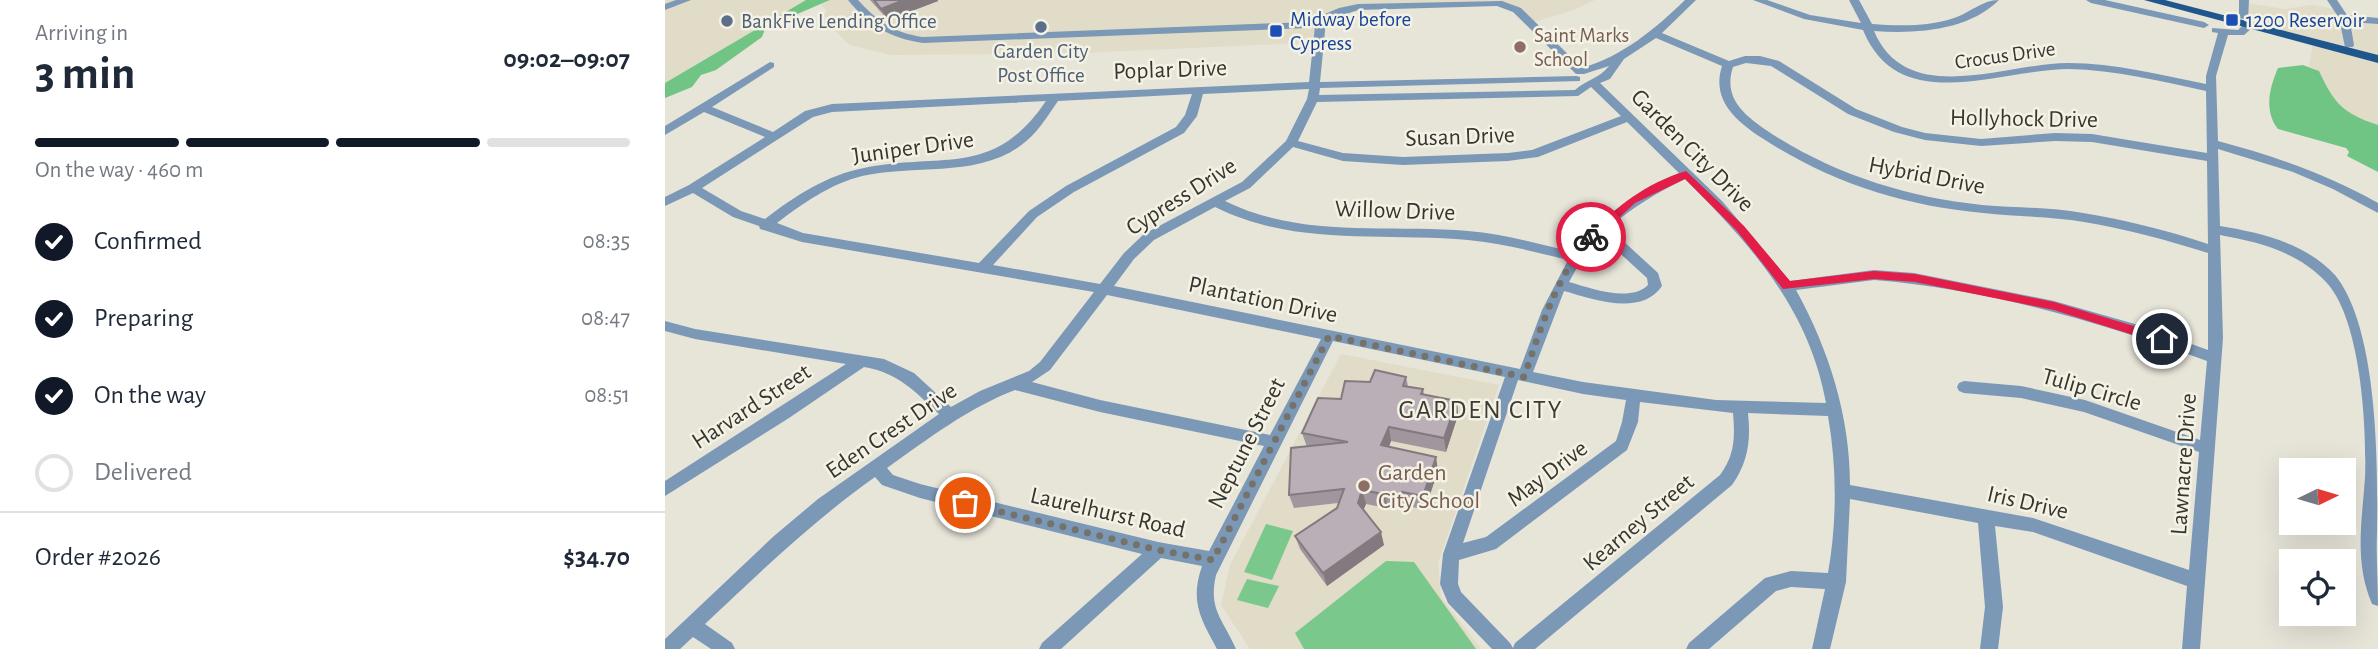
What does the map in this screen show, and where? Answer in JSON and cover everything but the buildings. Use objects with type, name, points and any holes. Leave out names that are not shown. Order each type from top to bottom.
[{"type":"main road","points":[[2150,0],[2378,53]]},
{"type":"main road","points":[[2175,0],[2378,59]]},
{"type":"street","points":[[665,7],[686,0]]},
{"type":"street","points":[[853,0],[872,23],[888,33],[923,40],[1308,25],[1343,10],[1358,7],[1482,1],[1507,5],[1581,74]]},
{"type":"street","name":"Garden City Drive","points":[[1581,74],[1619,60],[1691,0]]},
{"type":"street","points":[[1758,0],[1812,19],[1866,27],[1939,25],[1973,14],[1993,0]]},
{"type":"street","name":"Crocus Drive","points":[[1854,0],[1860,8],[1875,47],[1885,58],[1908,72],[1935,81],[1965,82],[2033,68],[2064,65],[2119,70],[2211,89]]},
{"type":"street","points":[[2091,0],[2204,25],[2223,33],[2240,33],[2246,22],[2244,0]]},
{"type":"street","points":[[2332,0],[2344,18],[2349,45]]},
{"type":"street","points":[[2196,12],[2204,25]]},
{"type":"street","points":[[2344,18],[2378,21]]},
{"type":"street","name":"Cypress Drive","points":[[1015,384],[1045,366],[1129,256],[1149,237],[1246,185],[1291,143],[1313,99],[1321,21]]},
{"type":"street","points":[[1654,33],[1728,65]]},
{"type":"street","name":"Lawnacre Drive","points":[[2191,649],[2214,358],[2215,251],[2211,76],[2223,33]]},
{"type":"street","name":"Garden City Drive","points":[[1593,82],[1613,70],[1619,60]]},
{"type":"street","name":"Hollyhock Drive","points":[[1728,65],[1737,61],[1753,60],[1778,63],[1789,68],[1840,106],[1885,125],[1925,136],[1994,142],[2076,137],[2211,151],[2284,163],[2343,188],[2378,209]]},
{"type":"street","points":[[665,131],[770,65]]},
{"type":"street","name":"Hybrid Drive","points":[[1728,65],[1722,79],[1723,91],[1727,100],[1748,123],[1807,161],[1851,182],[1939,204],[2085,218],[2166,236],[2215,251]]},
{"type":"street","name":"Garden City Drive","points":[[1581,74],[1593,82],[1626,118],[1740,228],[1787,286],[1815,340],[1835,410],[1843,491],[1837,582],[1821,649]]},
{"type":"street","name":"Poplar Drive","points":[[665,202],[692,188],[773,135],[809,114],[822,110],[1199,90],[1581,74]]},
{"type":"street","points":[[1313,99],[1577,93],[1593,82]]},
{"type":"street","points":[[981,269],[1033,215],[1070,189],[1180,130],[1191,116],[1199,90]]},
{"type":"street","name":"Juniper Drive","points":[[765,226],[805,196],[832,182],[863,172],[981,161],[1027,136],[1043,119],[1055,97]]},
{"type":"street","points":[[702,107],[773,135]]},
{"type":"street","name":"Susan Drive","points":[[1291,143],[1343,157],[1403,160],[1508,157],[1534,154],[1626,118]]},
{"type":"street","points":[[1504,649],[1454,597],[1449,584],[1451,554],[1518,376],[1560,285],[1576,257],[1600,228],[1632,200],[1658,185],[1686,174]]},
{"type":"street","name":"Plantation Drive","points":[[692,188],[737,214],[802,237],[1104,289],[1518,376],[1634,395],[1740,408],[1835,410]]},
{"type":"street","name":"Willow Drive","points":[[1216,202],[1231,211],[1296,227],[1384,235],[1469,235],[1576,257]]},
{"type":"street","points":[[1560,285],[1626,299],[1640,298],[1653,291],[1653,276],[1600,228]]},
{"type":"street","points":[[2214,229],[2269,240],[2293,250],[2334,282],[2349,307],[2366,372],[2374,461],[2367,539],[2370,579],[2378,598]]},
{"type":"street","points":[[1787,286],[1874,275],[1915,278],[2054,306],[2137,330],[2214,358]]},
{"type":"street","points":[[665,326],[695,334],[884,365],[909,377],[950,415]]},
{"type":"street","name":"Neptune Street","points":[[1227,649],[1202,596],[1213,560],[1329,336]]},
{"type":"street","name":"Harvard Street","points":[[665,489],[785,414],[862,361]]},
{"type":"street","points":[[1015,384],[1100,406],[1274,442]]},
{"type":"street","name":"Eden Crest Drive","points":[[667,649],[789,533],[824,504],[950,415],[985,395],[1015,384]]},
{"type":"street","name":"Tulip Circle","points":[[1964,387],[2021,392],[2085,406],[2205,448]]},
{"type":"street","name":"May Drive","points":[[1451,554],[1490,544],[1622,445],[1630,422],[1634,395]]},
{"type":"street","name":"Kearney Street","points":[[1521,649],[1726,480],[1737,467],[1741,455],[1740,408]]},
{"type":"street","name":"Laurelhurst Road","points":[[876,467],[888,480],[920,491],[1158,550],[1213,560]]},
{"type":"street","name":"Iris Drive","points":[[1843,491],[2033,525],[2197,581]]},
{"type":"street","points":[[1986,517],[1994,607],[1989,649]]},
{"type":"street","points":[[1060,645],[1158,550]]},
{"type":"street","points":[[1695,649],[1771,584],[1791,579],[1837,582]]},
{"type":"street","points":[[691,625],[726,649]]},
{"type":"shaded area","points":[[665,0],[807,0],[665,83]]},
{"type":"shaded area","points":[[830,0],[1595,0],[1574,10],[1530,23],[1508,6],[1498,4],[1364,7],[1309,25],[1316,29],[1318,39],[1300,43],[1082,53],[891,55],[850,45],[843,39],[824,15],[827,11],[821,5]]},
{"type":"shaded area","points":[[2241,2],[2284,9],[2312,5],[2335,9],[2339,19],[2378,21],[2378,125],[2351,116],[2334,99],[2319,71],[2309,66],[2313,43],[2247,24]]},
{"type":"shaded area","points":[[1341,354],[1499,385],[1438,563],[1441,597],[1481,649],[1250,649],[1221,605],[1230,565]]},
{"type":"green space","points":[[806,0],[830,0],[765,29],[762,37],[716,70],[701,75],[692,87],[665,98],[665,83]]},
{"type":"green space","points":[[2303,65],[2319,71],[2335,100],[2348,112],[2378,125],[2378,172],[2347,156],[2349,152],[2346,148],[2278,129],[2271,115],[2269,100],[2278,68]]},
{"type":"green space","points":[[1266,524],[1293,531],[1272,580],[1244,572]]},
{"type":"green space","points":[[1386,561],[1414,562],[1476,649],[1304,649],[1295,633]]},
{"type":"green space","points":[[1247,579],[1279,586],[1268,608],[1237,600]]},
{"type":"way so far","points":[[965,503],[1158,550],[1213,560],[1329,336],[1524,377],[1547,310],[1566,274],[1591,237]]},
{"type":"place","name":"1200 Reservoir","points":[[2232,20]]},
{"type":"place","name":"BankFive Lending Office","points":[[727,21]]},
{"type":"place","name":"Garden City Post Office","points":[[1041,27]]},
{"type":"place","name":"Midway before Cypress","points":[[1276,31]]},
{"type":"place","name":"Saint Marks School","points":[[1520,47]]},
{"type":"place","name":"Garden City School","points":[[1364,486]]},
{"type":"district","name":"GARDEN CITY","points":[[1481,409]]},
{"type":"route","points":[[1591,237],[1632,200],[1658,185],[1686,174],[1740,228],[1787,286],[1839,277],[1874,275],[1915,278],[2054,306],[2162,339]]}]
